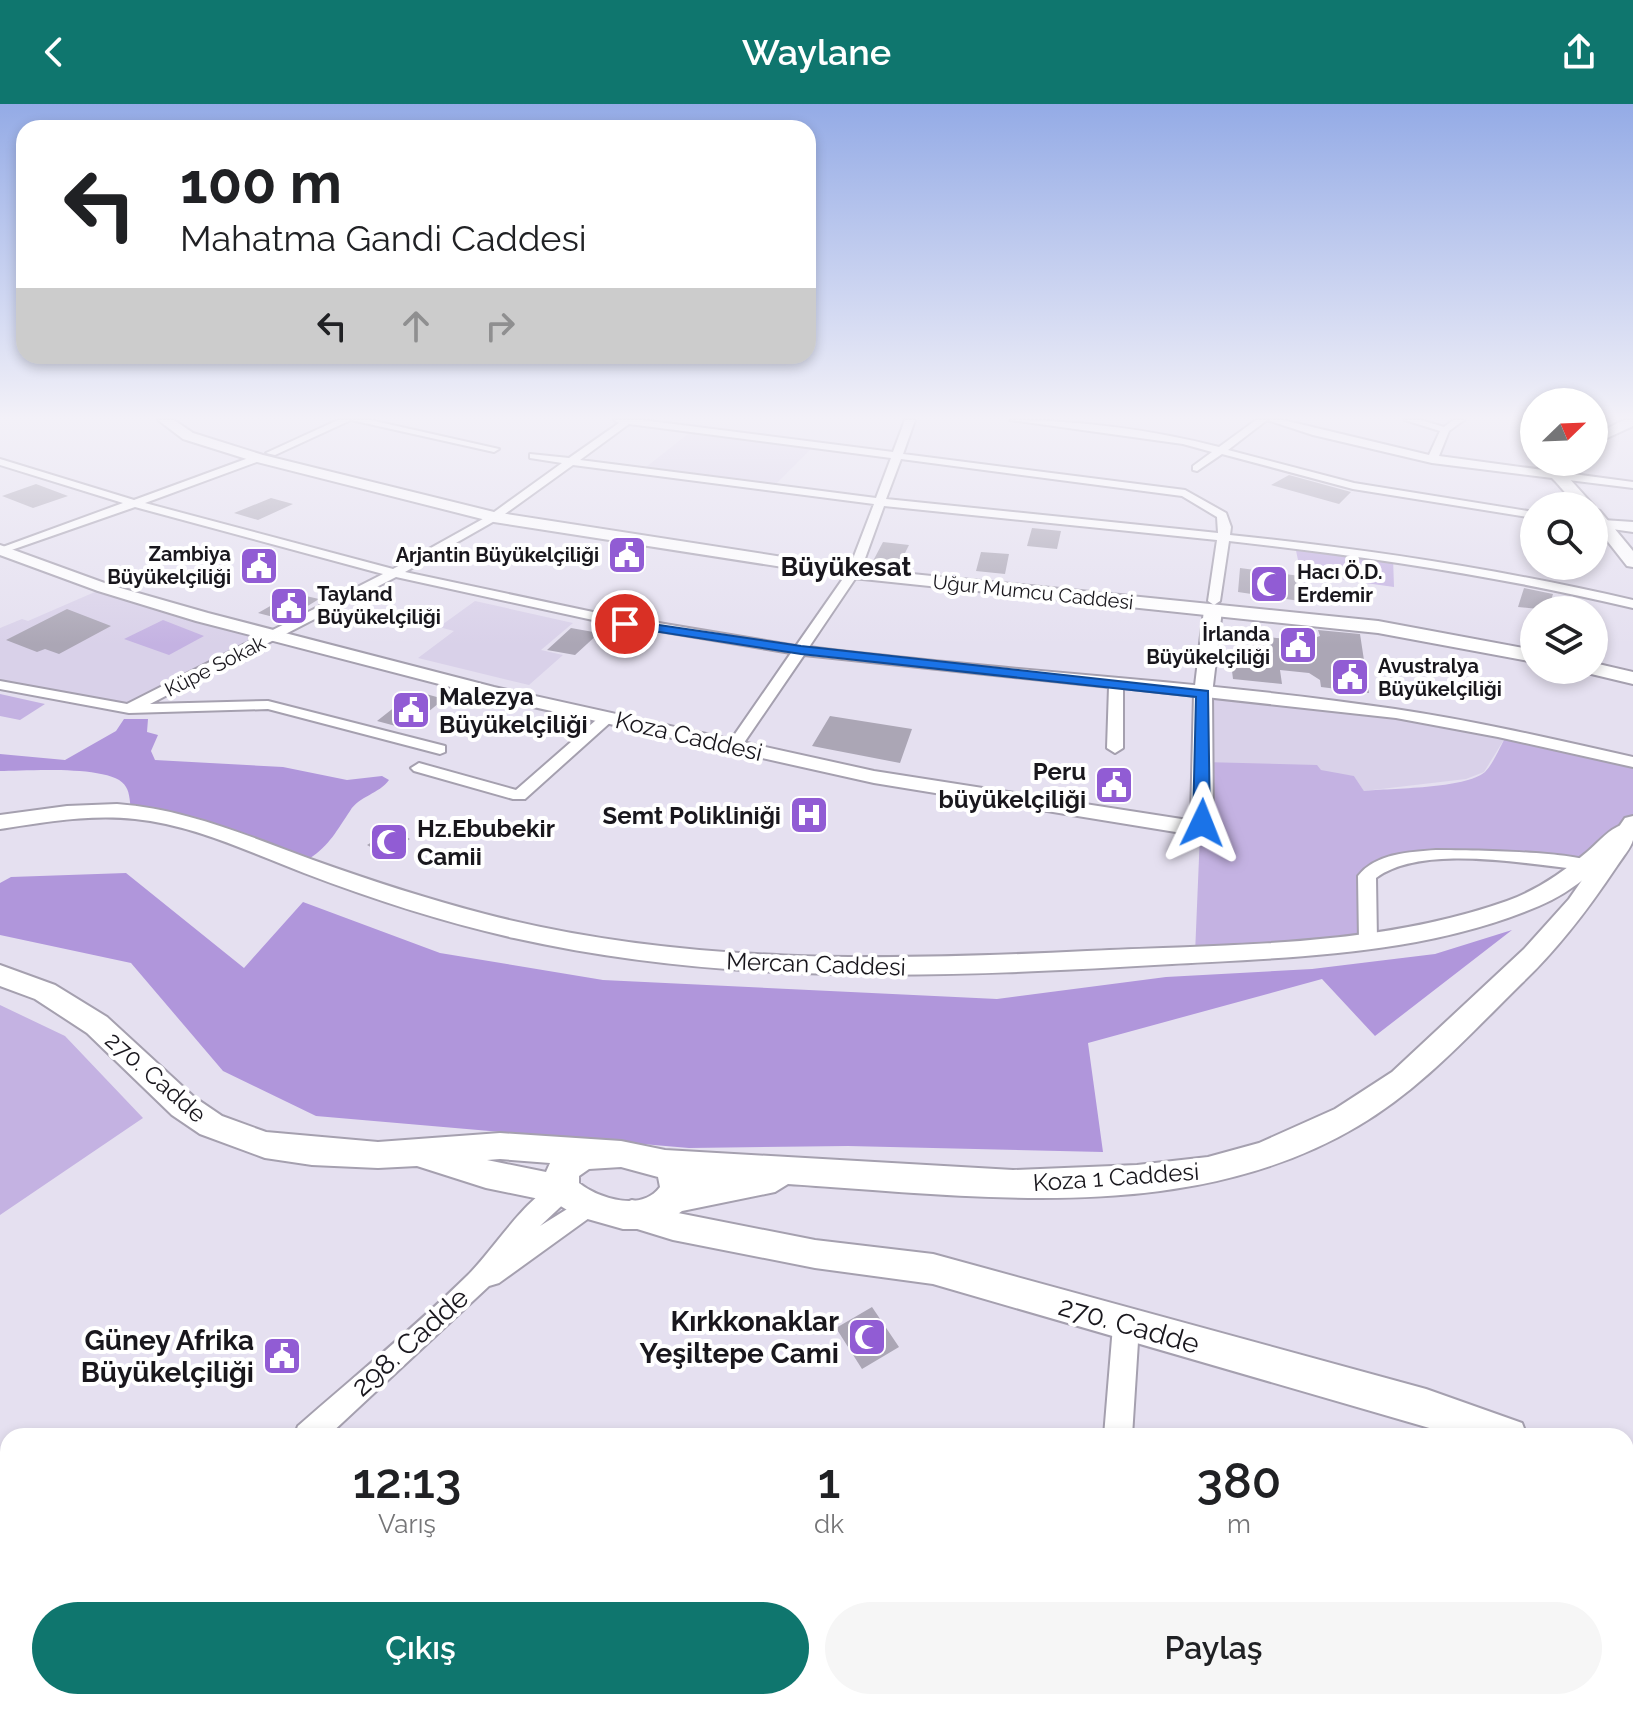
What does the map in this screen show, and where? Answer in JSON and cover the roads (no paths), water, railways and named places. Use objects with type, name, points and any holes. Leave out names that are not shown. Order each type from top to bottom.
[{"type":"main road","name":"Uğur Mumcu Caddesi","points":[[425,495],[500,513],[855,569],[1413,623],[1520,643]]},
{"type":"main road","points":[[1608,533],[1633,562]]},
{"type":"main road","name":"Uğur Mumcu Caddesi","points":[[1213,606],[1401,631],[1520,653]]},
{"type":"main road","points":[[1608,662],[1633,667]]},
{"type":"main road","points":[[1608,672],[1633,678]]},
{"type":"main road","name":"Koza 1 Caddesi","points":[[797,1172],[1013,1184],[1137,1179],[1208,1171],[1266,1155],[1310,1137],[1395,1087],[1534,956],[1578,905],[1629,827]]},
{"type":"main road","name":"270. Cadde","points":[[0,975],[45,992],[97,1025],[183,1106],[211,1125],[265,1145],[312,1152],[418,1154],[500,1146],[642,1156],[666,1163],[797,1172]]},
{"type":"main road","name":"270. Cadde","points":[[575,1198],[560,1179],[567,1166],[578,1158],[603,1153]]},
{"type":"main road","name":"270. Cadde","points":[[418,1154],[632,1214],[656,1211],[674,1198],[797,1172]]},
{"type":"main road","points":[[666,1163],[676,1175],[674,1198]]},
{"type":"street","points":[[101,495],[391,575],[580,616],[801,650],[1203,694],[1344,706],[1521,735],[1633,762]]},
{"type":"street","points":[[2,551],[159,495]]},
{"type":"street","name":"Küpe Sokak","points":[[129,709],[391,575],[500,513],[525,495]]},
{"type":"street","points":[[820,495],[1431,561],[1562,586],[1633,604]]},
{"type":"street","points":[[734,747],[855,569],[882,495]]},
{"type":"street","points":[[1183,495],[1214,507],[1222,515],[1224,538],[1203,694]]},
{"type":"street","points":[[1409,495],[1520,513]]},
{"type":"street","points":[[1608,522],[1633,527]]},
{"type":"street","name":"Koza Caddesi","points":[[2,551],[104,588],[493,692],[874,777],[1188,827],[1202,823],[1203,694]]},
{"type":"street","points":[[0,685],[129,709],[268,705],[440,749]]},
{"type":"street","points":[[1115,748],[1116,685]]},
{"type":"street","points":[[419,768],[519,796],[608,717]]},
{"type":"street","name":"Mercan Caddesi","points":[[0,822],[88,810],[153,814],[204,827],[299,863],[457,915],[578,944],[692,960],[795,966],[954,966],[1368,941],[1499,912],[1548,892],[1629,827]]},
{"type":"street","points":[[1368,941],[1367,876],[1378,866],[1445,853],[1586,864]]},
{"type":"street","name":"270. Cadde","points":[[713,1189],[702,1201],[705,1218],[743,1239]]},
{"type":"street","name":"298. Cadde","points":[[317,1428],[477,1282],[502,1268],[575,1198]]},
{"type":"street","name":"270. Cadde","points":[[632,1214],[815,1254],[933,1269],[1126,1326],[1426,1407],[1486,1428]]},
{"type":"street","points":[[1119,1428],[1126,1326]]},
{"type":"place","name":"Arjantin Büyükelçiliği","points":[[627,555]]},
{"type":"place","name":"Zambiya Büyükelçiliği","points":[[259,566]]},
{"type":"place","name":"Hacı Ö.D. Erdemir","points":[[1269,584]]},
{"type":"place","name":"Tayland Büyükelçiliği","points":[[289,606]]},
{"type":"place","name":"İrlanda Büyükelçiliği","points":[[1298,645]]},
{"type":"place","name":"Avustralya Büyükelçiliği","points":[[1350,677]]},
{"type":"place","name":"Malezya Büyükelçiliği","points":[[411,710]]},
{"type":"place","name":"Peru büyükelçiliği","points":[[1114,785]]},
{"type":"place","name":"Semt Polikliniği","points":[[809,815]]},
{"type":"place","name":"Hz.Ebubekir Camii","points":[[389,842]]},
{"type":"place","name":"Kırkkonaklar Yeşiltepe Cami","points":[[867,1337]]},
{"type":"place","name":"Güney Afrika Büyükelçiliği","points":[[282,1356]]},
{"type":"district","name":"Büyükesat","points":[[846,567]]}]
